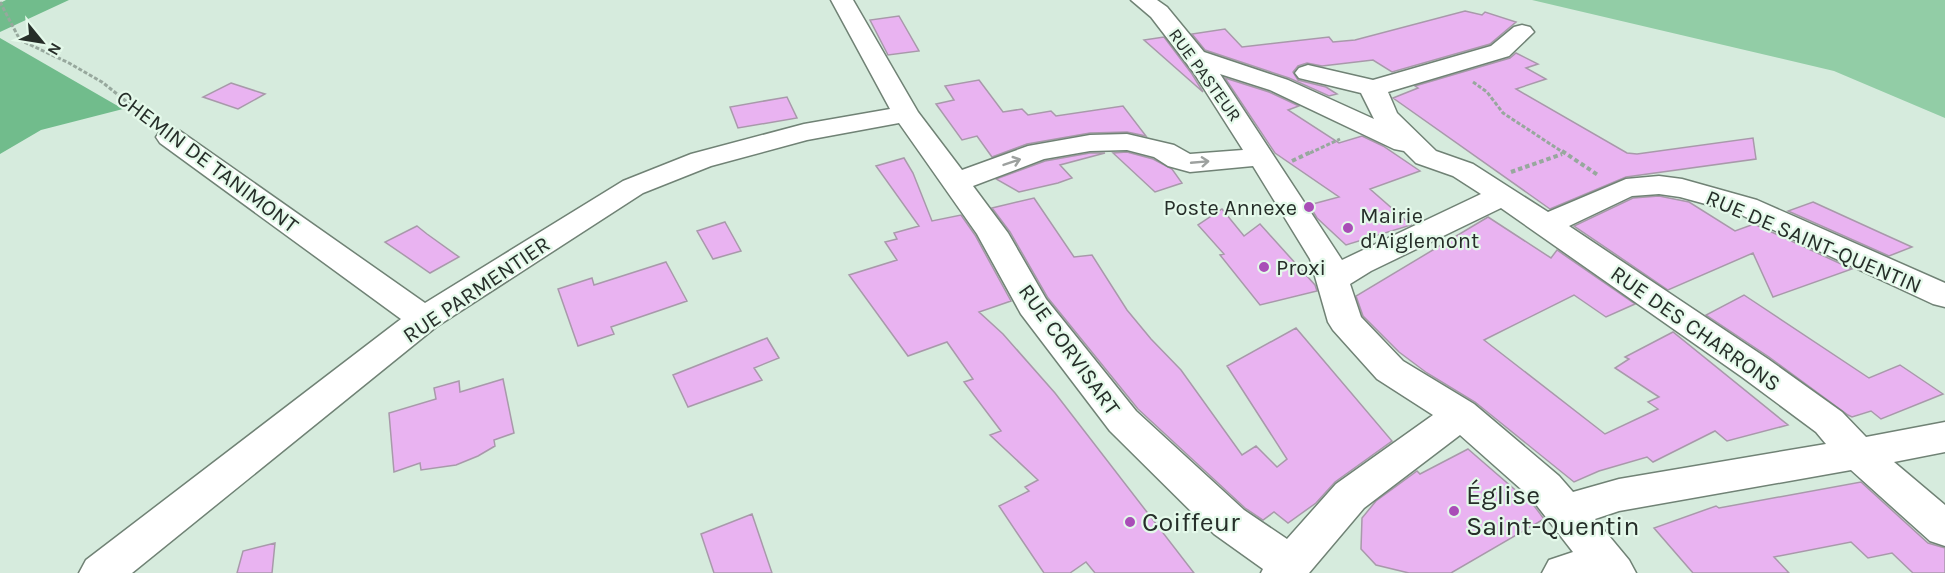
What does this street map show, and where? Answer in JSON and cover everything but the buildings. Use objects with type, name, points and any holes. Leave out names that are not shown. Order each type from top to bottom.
[{"type":"street","name":"RUE CORVISART","points":[[842,0],[906,114],[992,233],[1033,306],[1123,421],[1228,522],[1286,568]]},
{"type":"street","name":"RUE PASTEUR","points":[[1142,0],[1159,12],[1194,57],[1265,162],[1326,259],[1345,322],[1390,370],[1461,414],[1545,487],[1567,511],[1610,568]]},
{"type":"street","points":[[1308,73],[1374,88],[1500,51],[1522,32]]},
{"type":"street","name":"RUE DES CHARRONS","points":[[1194,57],[1279,85],[1348,115],[1426,157],[1463,170],[1494,189],[1755,368],[1828,422],[1858,454],[1945,529]]},
{"type":"street","name":"RUE DES CHARRONS","points":[[1374,88],[1386,117],[1426,157]]},
{"type":"street","name":"RUE PARMENTIER","points":[[101,573],[424,319],[633,187],[701,160],[804,132],[906,114]]},
{"type":"street","name":"CHEMIN DE TANIMONT","points":[[170,137],[424,319]]},
{"type":"street","points":[[957,182],[1038,152],[1090,143],[1127,142],[1164,151],[1178,160],[1190,163],[1265,162]]},
{"type":"street","name":"RUE DE SAINT-QUENTIN","points":[[1547,224],[1626,188],[1659,185],[1707,193],[1755,211],[1945,296]]},
{"type":"street","points":[[1332,281],[1494,189]]},
{"type":"street","points":[[1286,568],[1350,496],[1461,414]]},
{"type":"street","points":[[1567,511],[1619,495],[1945,437]]},
{"type":"street","points":[[1563,573],[1610,568]]},
{"type":"path","points":[[1,2],[6,0]]},
{"type":"path","name":"CHEMIN DE TANIMONT","points":[[1,2],[20,40],[69,63],[102,82],[170,137]]},
{"type":"path","points":[[1451,66],[1487,93],[1503,113],[1596,175],[1626,188]]},
{"type":"path","points":[[1265,162],[1290,162],[1331,143]]},
{"type":"path","points":[[1494,189],[1562,154]]},
{"type":"green space","points":[[6,0],[69,0],[0,32],[0,3]]},
{"type":"green space","points":[[1532,0],[1945,0],[1945,118],[1834,71]]},
{"type":"green space","points":[[0,38],[123,109],[41,130],[0,154]]},
{"type":"place","name":"Poste Annexe","points":[[1309,207]]},
{"type":"place","name":"Mairie d'Aiglemont","points":[[1348,228]]},
{"type":"place","name":"Proxi","points":[[1264,267]]},
{"type":"place","name":"Église Saint-Quentin","points":[[1454,511]]},
{"type":"place","name":"Coiffeur","points":[[1130,522]]}]
